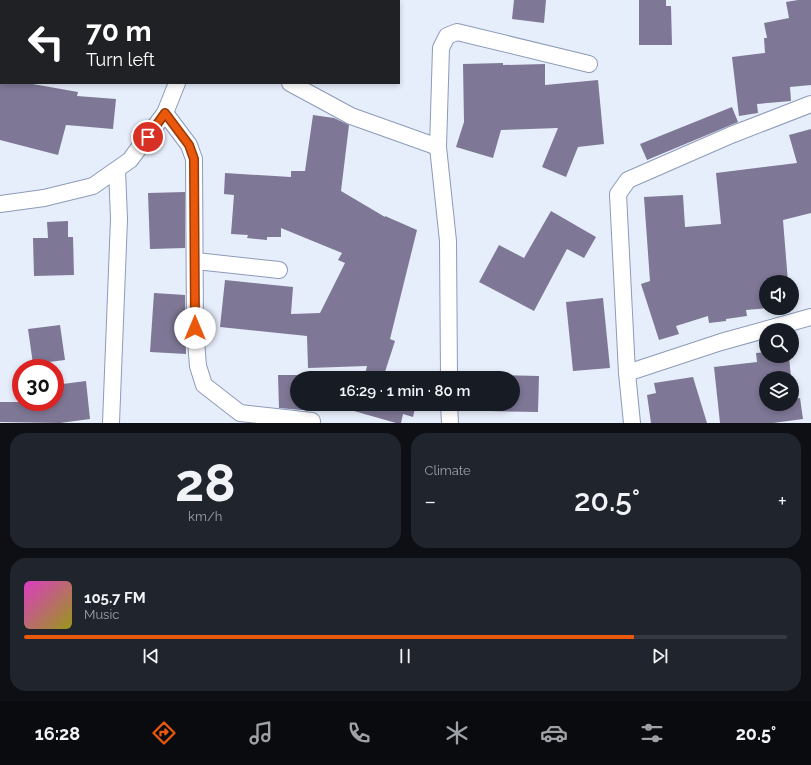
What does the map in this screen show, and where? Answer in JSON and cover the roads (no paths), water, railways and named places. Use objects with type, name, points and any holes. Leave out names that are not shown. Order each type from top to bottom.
[{"type":"street","points":[[449,371],[448,241],[438,147],[441,48],[447,36],[458,32],[589,64]]},
{"type":"street","points":[[0,204],[44,198],[94,186],[130,160],[165,113],[178,84]]},
{"type":"street","points":[[292,84],[351,116],[438,147]]},
{"type":"street","points":[[632,423],[627,373],[618,194],[628,180],[731,135],[811,104]]},
{"type":"street","points":[[165,113],[189,145],[194,159],[196,261],[195,328],[198,366],[204,385],[240,413],[312,421]]},
{"type":"street","points":[[111,423],[119,220],[117,170]]},
{"type":"street","points":[[196,261],[279,270]]},
{"type":"street","points":[[627,373],[721,342],[811,317]]},
{"type":"street","points":[[449,411],[450,423]]}]
